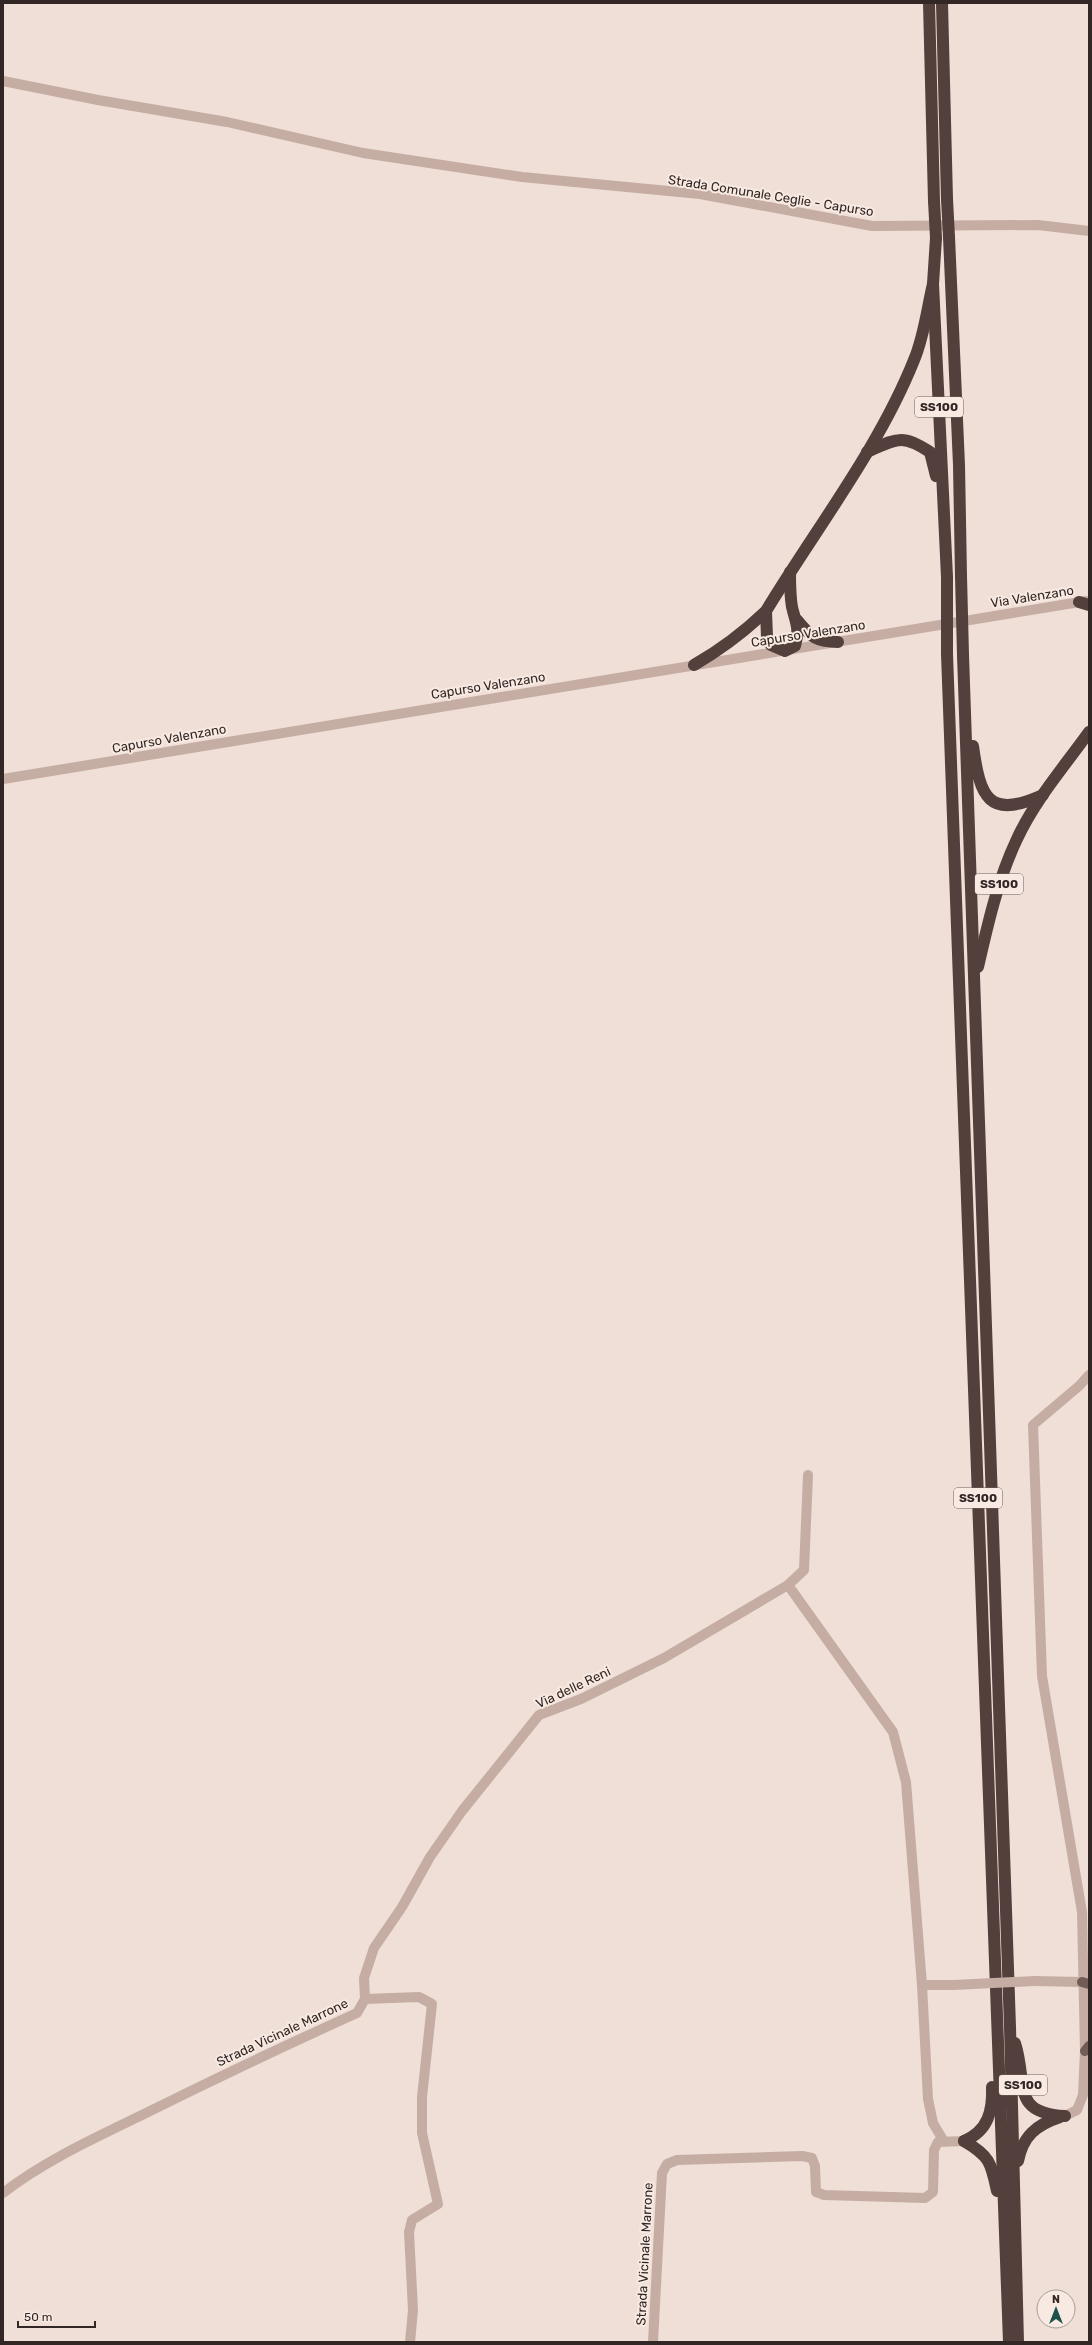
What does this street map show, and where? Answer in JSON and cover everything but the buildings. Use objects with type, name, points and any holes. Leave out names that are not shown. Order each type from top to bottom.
[{"type":"highway","name":"SS100","points":[[929,3],[936,238],[933,284],[947,578],[947,654],[1009,2342]]},
{"type":"highway","name":"SS100","points":[[942,3],[947,199],[959,465],[963,655],[1015,2176],[1018,2342]]},
{"type":"highway","name":"SS100","points":[[694,665],[715,653],[749,628],[766,611],[867,452],[891,409],[915,359],[933,284]]},
{"type":"highway","name":"SS100","points":[[867,452],[896,439],[915,441],[930,452],[936,469],[942,546],[946,561]]},
{"type":"highway","points":[[766,611],[767,637],[771,646],[784,651],[795,646],[799,633],[797,620],[792,607],[790,571]]},
{"type":"highway","points":[[797,620],[809,634],[822,642],[838,642]]},
{"type":"highway","points":[[965,690],[975,761],[983,792],[992,802],[1006,806],[1022,805],[1044,795]]},
{"type":"highway","name":"SS100","points":[[974,982],[1002,875],[1018,838],[1044,795],[1089,732]]},
{"type":"highway","name":"SS100","points":[[1010,2027],[1022,2068],[1026,2099],[1034,2109],[1050,2115],[1065,2116]]},
{"type":"highway","name":"SS100","points":[[998,2053],[993,2063],[992,2095],[988,2121],[976,2134],[964,2140],[987,2157],[993,2168],[997,2196],[1003,2210]]},
{"type":"highway","name":"SS100","points":[[1015,2176],[1021,2149],[1030,2134],[1041,2124],[1065,2116]]},
{"type":"street","name":"Strada Comunale Ceglie - Capurso","points":[[3,81],[98,100],[227,122],[363,153],[522,177],[700,194],[872,226],[1038,225],[1089,231]]},
{"type":"street","name":"Via Valenzano","points":[[978,618],[1086,603]]},
{"type":"street","name":"Capurso Valenzano","points":[[3,779],[978,618]]},
{"type":"street","points":[[1065,2116],[1077,2110],[1084,2095],[1087,2048],[1086,1983],[1082,1912],[1042,1676],[1033,1425],[1079,1386],[1089,1375]]},
{"type":"street","name":"Via delle Reni","points":[[365,1999],[364,1978],[374,1948],[402,1907],[430,1857],[462,1811],[539,1715],[581,1699],[664,1658],[788,1585],[804,1570],[808,1475]]},
{"type":"street","points":[[788,1585],[893,1732],[906,1782],[922,1985],[928,2099],[933,2123],[943,2140],[964,2140]]},
{"type":"street","points":[[922,1985],[1035,1981],[1086,1983]]},
{"type":"street","name":"Strada Vicinale Marrone","points":[[3,2193],[20,2180],[60,2156],[215,2079],[356,2013],[365,1999],[419,1997],[432,2004],[422,2097],[422,2133],[438,2204],[412,2220],[409,2232],[413,2310],[410,2342]]},
{"type":"street","name":"Strada Vicinale Marrone","points":[[653,2342],[662,2173],[667,2164],[678,2160],[802,2156],[812,2158],[815,2166],[816,2192],[824,2195],[925,2198],[933,2192],[934,2150],[938,2142],[943,2140]]}]
